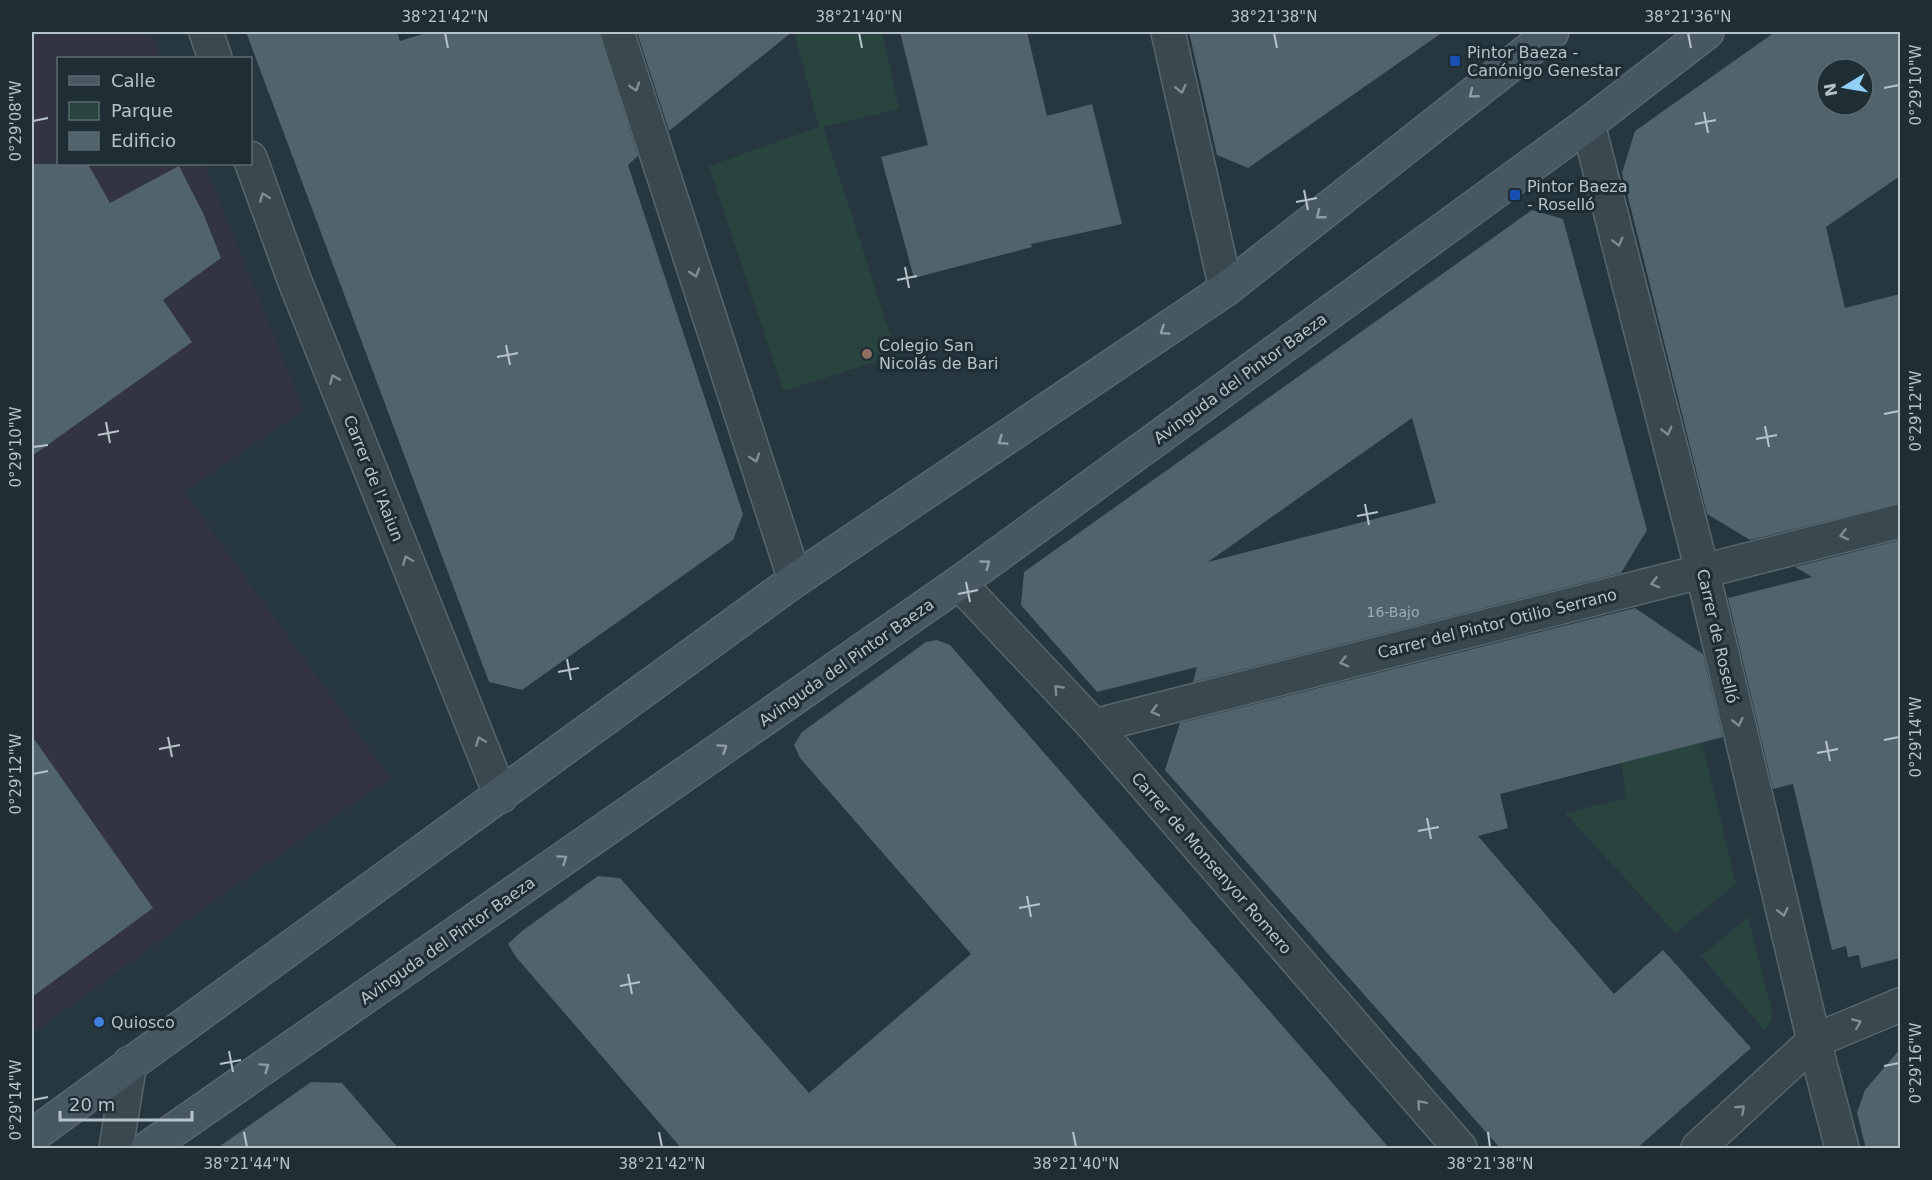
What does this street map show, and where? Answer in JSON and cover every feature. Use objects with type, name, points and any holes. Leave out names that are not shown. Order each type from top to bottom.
[{"type":"street","points":[[206,32],[215,57]]},
{"type":"street","points":[[617,32],[795,580]]},
{"type":"street","points":[[1168,32],[1226,289]]},
{"type":"street","name":"Avinguda del Pintor Baeza","points":[[148,1149],[959,583],[1588,124],[1707,32]]},
{"type":"street","points":[[32,1136],[795,580],[1226,289],[1546,33]]},
{"type":"street","name":"Carrer de Roselló","points":[[1588,124],[1702,570],[1814,1041],[1842,1149]]},
{"type":"street","name":"Carrer de l'Aaiun","points":[[252,164],[294,279],[501,796]]},
{"type":"street","name":"Carrer del Pintor Otilio Serrano","points":[[1094,726],[1900,521]]},
{"type":"street","name":"Carrer de Monsenyor Romero","points":[[959,583],[1094,726],[1460,1149]]},
{"type":"street","points":[[1698,1149],[1814,1041],[1900,1005]]},
{"type":"street","points":[[116,1149],[130,1063]]},
{"type":"shaded area","points":[[32,32],[150,32],[161,57],[57,57],[57,165],[204,165],[304,410],[184,492],[390,778],[215,900],[32,1034]]},
{"type":"green space","points":[[794,32],[882,32],[899,109],[823,127],[897,355],[783,391],[709,166],[819,127]]},
{"type":"green space","points":[[1702,742],[1736,884],[1675,933],[1565,813],[1626,798],[1621,763]]},
{"type":"green space","points":[[1748,917],[1773,1016],[1765,1031],[1701,956]]},
{"type":"building","points":[[246,32],[397,32],[400,41],[429,32],[599,32],[638,156],[628,165],[743,514],[733,540],[522,690],[489,682]]},
{"type":"building","points":[[637,32],[792,32],[669,131]]},
{"type":"building","points":[[900,32],[1027,32],[1047,116],[1092,104],[1122,224],[1031,244],[1032,247],[914,278],[881,157],[928,145]]},
{"type":"building","points":[[1189,32],[1443,32],[1248,168],[1217,155]]},
{"type":"building","points":[[1775,32],[1900,32],[1900,176],[1826,227],[1845,308],[1900,294],[1900,503],[1750,540],[1707,514],[1622,173],[1635,131]]},
{"type":"building","points":[[32,164],[89,165],[110,203],[179,166],[203,213],[221,258],[163,300],[192,342],[32,456]]},
{"type":"building","points":[[1532,210],[1563,219],[1647,530],[1621,573],[1193,682],[1197,667],[1097,692],[1021,605],[1024,572]],"holes":[[[1412,418],[1436,503],[1208,562]]]},
{"type":"building","points":[[1900,540],[1900,958],[1861,968],[1859,955],[1848,957],[1846,946],[1832,950],[1793,784],[1773,789],[1728,598],[1812,577],[1795,567]]},
{"type":"building","points":[[1635,608],[1703,654],[1723,737],[1500,794],[1508,828],[1478,836],[1614,994],[1663,950],[1751,1048],[1636,1149],[1501,1149],[1165,770],[1180,723]]},
{"type":"building","points":[[937,640],[950,645],[1390,1149],[682,1149],[516,957],[508,944],[522,931],[598,876],[620,878],[809,1093],[971,954],[800,758],[794,745],[802,732],[926,642]]},
{"type":"building","points":[[32,736],[153,908],[32,997]]},
{"type":"building","points":[[1900,1049],[1900,1149],[1866,1149],[1857,1113],[1865,1090]]},
{"type":"building","points":[[311,1082],[342,1083],[399,1149],[216,1149]]},
{"type":"place","name":"Pintor Baeza - Canónigo Genestar","points":[[1455,61]]},
{"type":"place","name":"Pintor Baeza - Roselló","points":[[1515,195]]},
{"type":"place","name":"Colegio San Nicolás de Bari","points":[[867,354]]},
{"type":"place","name":"Quiosco","points":[[99,1022]]}]
